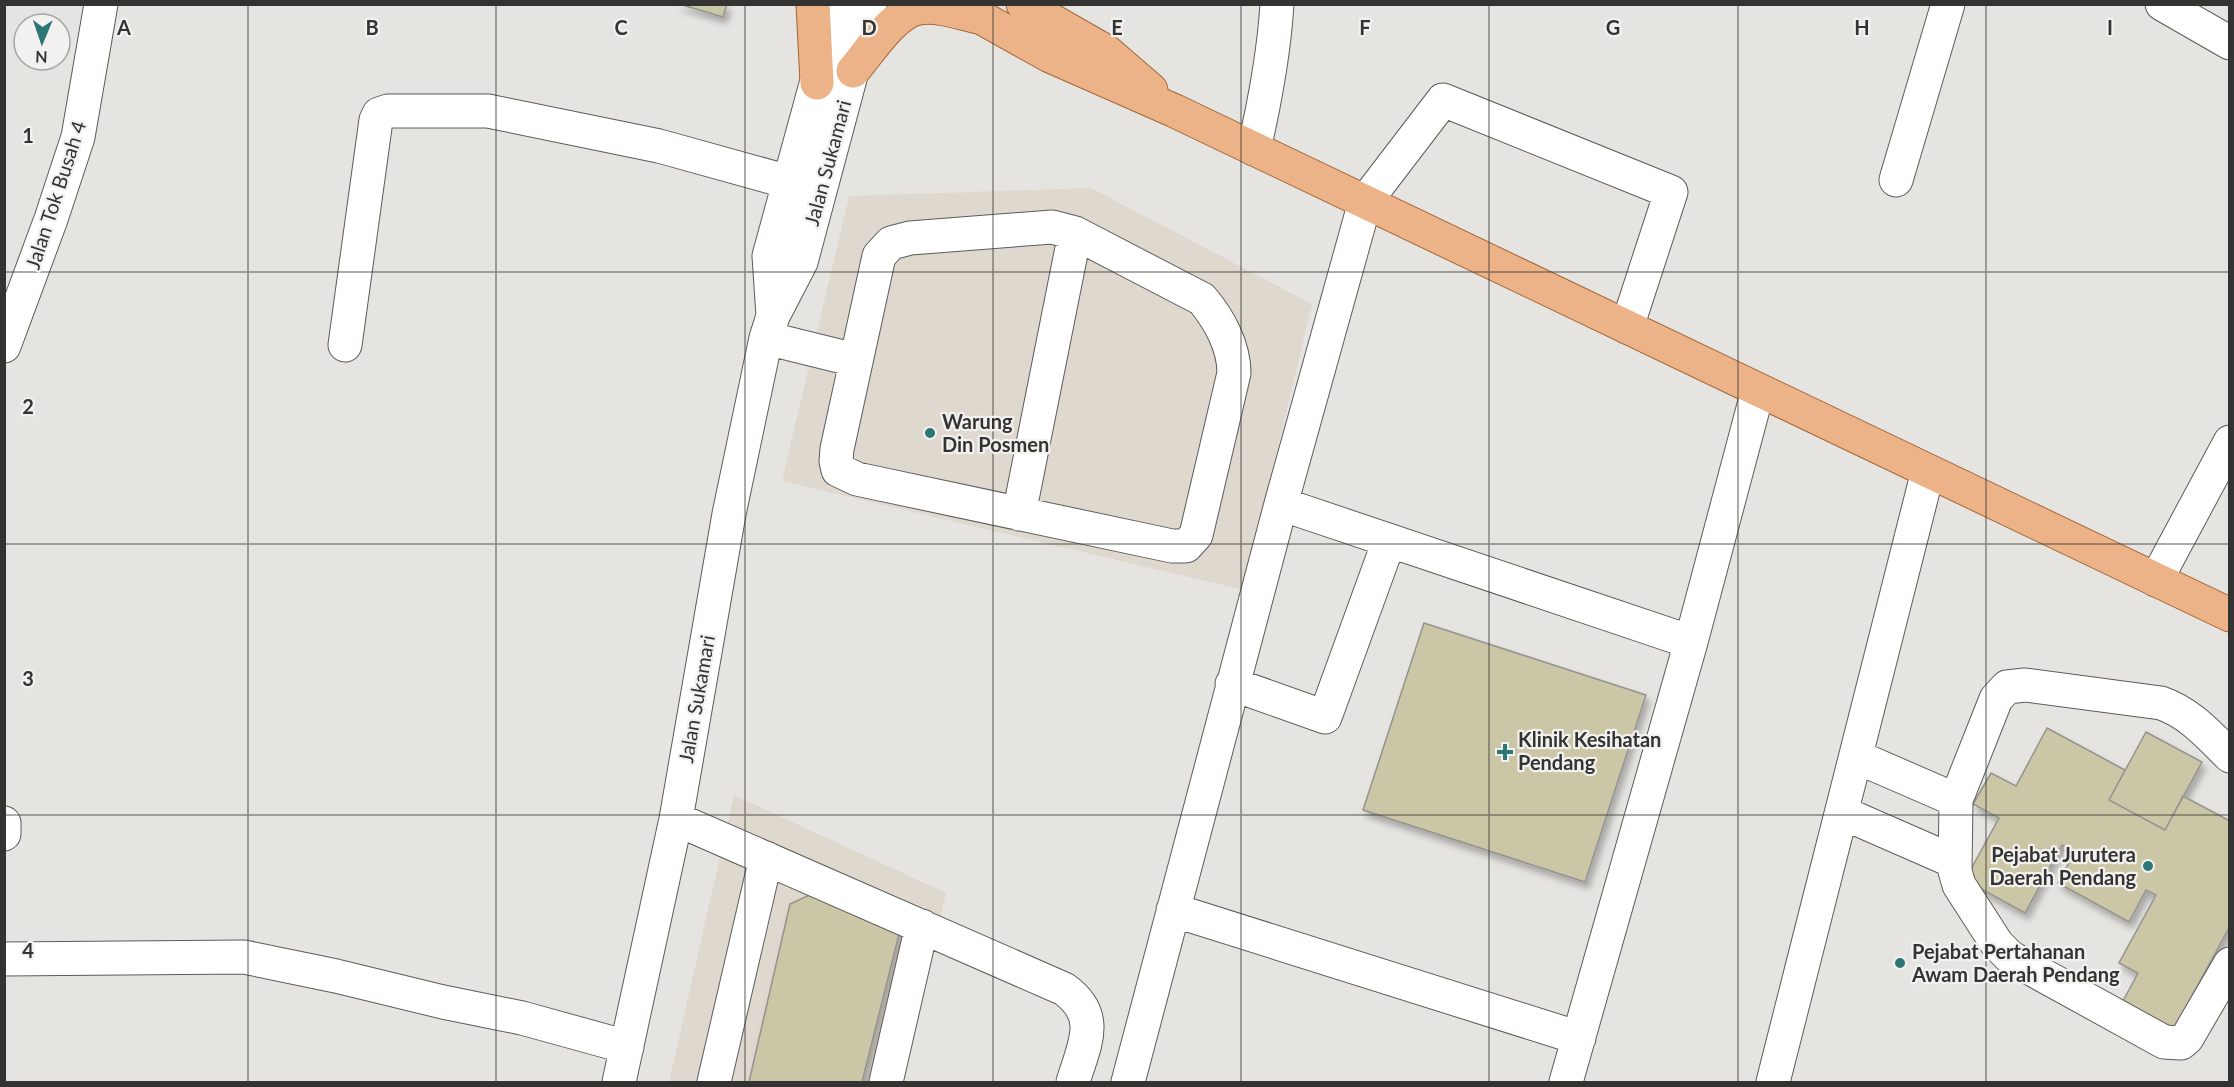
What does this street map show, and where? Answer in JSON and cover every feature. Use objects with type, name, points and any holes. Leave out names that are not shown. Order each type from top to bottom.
[{"type":"main road","points":[[813,4],[817,83]]},
{"type":"main road","points":[[1023,4],[1107,52],[1175,111]]},
{"type":"main road","points":[[853,71],[890,26],[903,15],[918,8],[969,11],[1050,56],[1175,111],[2229,615]]},
{"type":"street","name":"Jalan Tok Busah 4","points":[[4,346],[51,219],[78,137],[101,4]]},
{"type":"street","name":"Jalan Sukamari","points":[[770,327],[769,256],[838,4]]},
{"type":"street","name":"Jalan Sukamari","points":[[619,1083],[676,819],[729,514],[770,327],[801,262],[870,4]]},
{"type":"street","points":[[1254,149],[1265,100],[1276,4]]},
{"type":"street","points":[[1896,180],[1948,4]]},
{"type":"street","points":[[2162,4],[2229,43]]},
{"type":"street","points":[[1128,1083],[1232,684],[1365,202],[1443,100],[1671,192],[1627,327]]},
{"type":"street","points":[[345,345],[376,120],[379,114],[388,111],[488,111],[659,146],[789,182]]},
{"type":"street","points":[[1052,228],[1076,233],[1202,299],[1214,312],[1233,357],[1233,373],[1196,536],[1186,546],[1172,546],[857,479],[838,470],[837,449],[879,256],[891,243],[910,238],[1052,228]]},
{"type":"street","points":[[1018,514],[1076,233]]},
{"type":"street","points":[[770,327],[855,360]]},
{"type":"street","points":[[1566,1083],[1691,642],[1758,390]]},
{"type":"street","points":[[2156,580],[2229,442]]},
{"type":"street","points":[[1773,1083],[1928,471]]},
{"type":"street","points":[[1281,504],[1691,642]]},
{"type":"street","points":[[1232,684],[1325,717],[1389,541]]},
{"type":"street","points":[[2229,756],[2198,724],[2170,706],[2161,703],[2016,684],[2007,687],[1996,699],[1956,800],[1954,862],[1959,885],[1997,944],[2010,957],[2164,1042],[2181,1043],[2193,1031],[2229,964]]},
{"type":"street","points":[[1857,757],[1956,800]]},
{"type":"street","points":[[1843,813],[1954,862]]},
{"type":"street","points":[[676,819],[1064,989],[1084,1007],[1087,1032],[1073,1083]]},
{"type":"street","points":[[714,1083],[766,858]]},
{"type":"street","points":[[1173,910],[1579,1038]]},
{"type":"street","points":[[886,1083],[922,927]]},
{"type":"street","points":[[4,959],[244,957],[522,1018],[627,1047]]},
{"type":"shaded area","points":[[1091,188],[1312,304],[1244,590],[782,481],[849,196]]},
{"type":"shaded area","points":[[734,795],[946,893],[903,1082],[669,1082]]},
{"type":"building","points":[[679,4],[727,4],[723,17]]},
{"type":"building","name":"Klinik Kesihatan Pendang","points":[[1424,623],[1646,695],[1585,882],[1363,810]]},
{"type":"building","name":"Pejabat Jurutera Daerah Pendang","points":[[2047,728],[2125,770],[2109,800],[2165,830],[2183,796],[2230,821],[2230,926],[2174,1029],[2123,1001],[2138,973],[2119,963],[2156,895],[2146,890],[2129,922],[2058,883],[2075,851],[2062,845],[2025,913],[1965,880],[1999,818],[1973,804],[1991,773],[2016,786]]},
{"type":"building","points":[[2146,732],[2202,762],[2165,830],[2109,800]]},
{"type":"building","points":[[818,891],[900,930],[862,1082],[749,1082],[790,904]]},
{"type":"place","name":"Warung Din Posmen","points":[[930,433]]},
{"type":"place","name":"Klinik Kesihatan Pendang","points":[[1505,752]]},
{"type":"place","name":"Pejabat Jurutera Daerah Pendang","points":[[2148,866]]},
{"type":"place","name":"Pejabat Pertahanan Awam Daerah Pendang","points":[[1900,963]]}]
